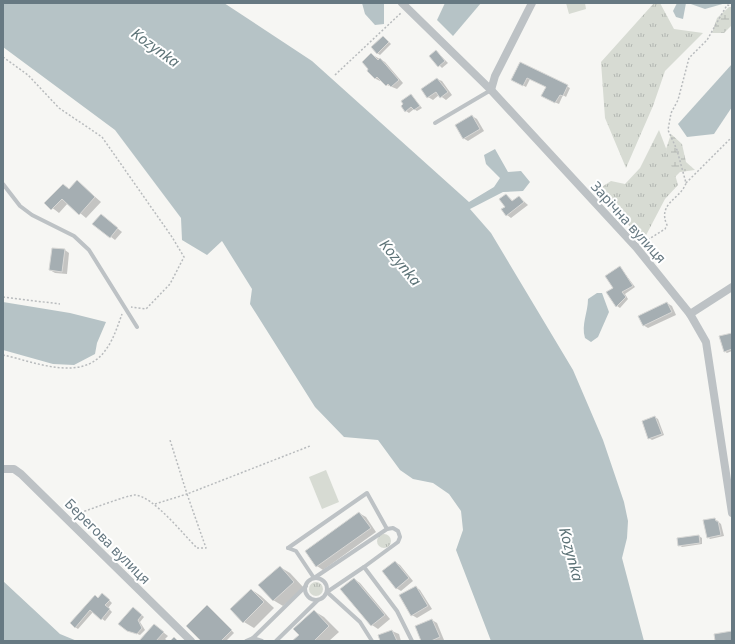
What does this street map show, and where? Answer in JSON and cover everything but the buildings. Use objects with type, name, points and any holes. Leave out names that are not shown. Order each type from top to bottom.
[{"type":"street","points":[[491,90],[495,76],[532,3]]},
{"type":"street","name":"Зарічна вулиця","points":[[404,6],[491,90],[636,247],[690,314],[706,342],[732,513]]},
{"type":"street","points":[[690,314],[732,287]]},
{"type":"street","name":"Берегова вулиця","points":[[3,469],[14,469],[21,474],[191,641]]},
{"type":"lane","points":[[435,123],[491,90]]},
{"type":"lane","points":[[3,184],[20,206],[32,215],[74,236],[89,250],[126,307],[137,327]]},
{"type":"lane","points":[[372,641],[360,622],[327,592],[324,582],[314,578],[296,551],[288,548],[367,493],[387,529]]},
{"type":"lane","points":[[246,641],[253,638],[314,578],[387,529],[393,528],[398,531],[400,537],[398,542],[327,592],[276,641]]},
{"type":"lane","points":[[364,567],[397,611],[412,641]]},
{"type":"lane","points":[[306,586],[308,596],[318,600]]},
{"type":"lane","points":[[253,638],[262,641]]},
{"type":"path","points":[[686,183],[677,150],[668,130],[671,113],[678,100],[690,58],[707,40],[727,5],[732,6]]},
{"type":"path","points":[[335,74],[404,6]]},
{"type":"path","points":[[3,57],[28,75],[59,108],[102,137],[172,237],[184,257],[170,284],[146,309],[126,307],[107,348],[95,361],[83,368],[61,369],[3,355]]},
{"type":"path","points":[[636,247],[665,229],[666,225],[664,211],[671,201],[685,188],[686,183],[732,137]]},
{"type":"path","points":[[3,297],[60,304]]},
{"type":"path","points":[[66,518],[134,495],[146,498],[155,504],[197,548],[206,548],[170,440]]},
{"type":"path","points":[[155,504],[187,494],[310,446]]},
{"type":"green space","points":[[566,3],[585,3],[586,9],[569,14]]},
{"type":"green space","points":[[654,3],[660,3],[674,29],[703,33],[665,71],[653,106],[626,168],[605,118],[601,62]]},
{"type":"green space","points":[[729,7],[732,7],[732,25],[724,33],[712,33],[717,18]]},
{"type":"green space","points":[[659,130],[678,185],[665,199],[643,241],[597,190],[611,181],[625,184],[640,168]]},
{"type":"green space","points":[[671,134],[682,144],[686,162],[695,170],[680,172],[675,177],[666,149]]},
{"type":"green space","points":[[326,470],[339,502],[322,509],[309,477]]},
{"type":"green space","points":[[381,534],[387,534],[391,538],[391,544],[387,548],[381,548],[377,544],[377,538]]},
{"type":"green space","points":[[313,582],[319,582],[323,586],[323,592],[319,596],[313,596],[309,592],[309,586]]},
{"type":"water","name":"Kozynka","points":[[3,3],[224,3],[312,61],[469,202],[494,187],[500,178],[486,164],[484,155],[495,149],[508,172],[521,171],[530,182],[523,191],[503,192],[470,209],[491,233],[573,370],[603,440],[624,502],[628,521],[627,538],[622,558],[644,641],[491,641],[456,550],[463,530],[461,511],[449,494],[433,483],[413,479],[400,470],[378,440],[344,437],[315,407],[250,304],[252,289],[222,241],[207,255],[182,240],[181,218],[115,130],[3,47]]},
{"type":"water","points":[[362,3],[384,3],[384,24],[375,25],[365,14]]},
{"type":"water","points":[[445,3],[481,3],[453,36],[437,20]]},
{"type":"water","points":[[677,3],[686,3],[683,19],[676,17],[673,11]]},
{"type":"water","points":[[688,3],[726,3],[705,9]]},
{"type":"water","points":[[732,64],[732,107],[714,134],[687,137],[678,124]]},
{"type":"water","points":[[597,293],[602,293],[609,312],[598,337],[591,342],[585,338],[584,323],[588,299]]},
{"type":"water","points":[[3,302],[70,313],[106,322],[97,343],[95,354],[74,365],[53,364],[3,350]]},
{"type":"water","points":[[3,581],[60,634],[77,641],[3,641]]}]
